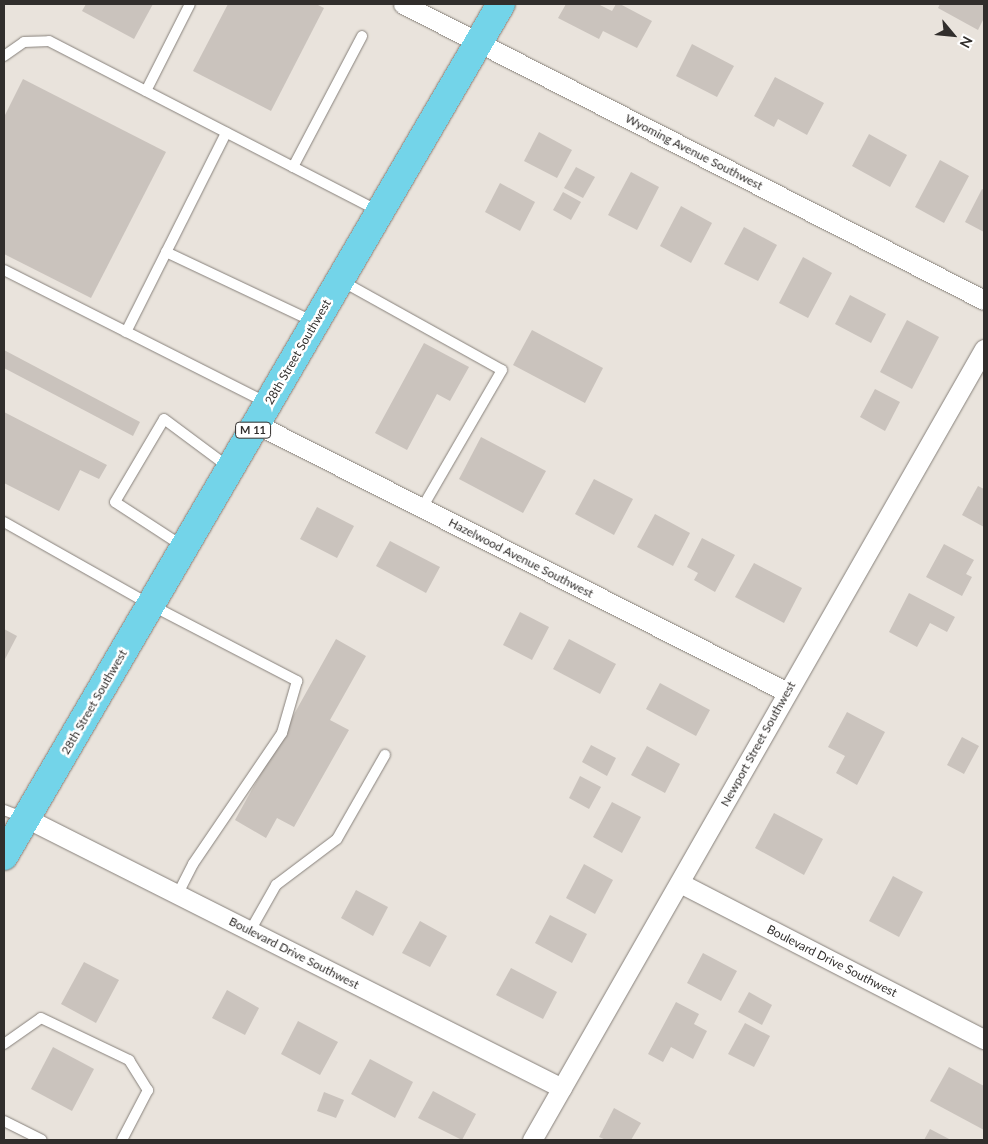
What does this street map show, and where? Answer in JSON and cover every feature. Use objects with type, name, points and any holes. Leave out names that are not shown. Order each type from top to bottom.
[{"type":"main road","name":"28th Street Southwest","points":[[4,856],[15,814],[151,605],[501,4]]},
{"type":"street","name":"Wyoming Avenue Southwest","points":[[403,4],[984,300]]},
{"type":"street","name":"Newport Street Southwest","points":[[532,1140],[984,349]]},
{"type":"street","name":"Hazelwood Avenue Southwest","points":[[262,414],[422,508],[787,692]]},
{"type":"street","name":"Boulevard Drive Southwest","points":[[15,814],[562,1088]]},
{"type":"street","name":"Boulevard Drive Southwest","points":[[680,883],[984,1038]]},
{"type":"lane","points":[[146,91],[190,4]]},
{"type":"lane","points":[[293,167],[362,36]]},
{"type":"lane","points":[[4,56],[24,42],[49,41],[380,212]]},
{"type":"lane","points":[[126,332],[226,133]]},
{"type":"lane","points":[[166,252],[315,323]]},
{"type":"lane","points":[[4,270],[126,332],[262,414]]},
{"type":"lane","points":[[340,280],[502,370],[422,508]]},
{"type":"lane","points":[[184,547],[115,502],[164,419],[230,469]]},
{"type":"lane","points":[[4,522],[151,605],[297,680],[282,733],[194,864],[177,895]]},
{"type":"lane","points":[[250,931],[276,885],[337,839],[385,755]]},
{"type":"lane","points":[[4,1044],[41,1018],[129,1060],[148,1090],[122,1140]]},
{"type":"lane","points":[[4,1121],[42,1140]]},
{"type":"building","points":[[86,4],[153,4],[134,39],[82,11]]},
{"type":"building","points":[[228,4],[316,4],[324,8],[271,111],[193,71]]},
{"type":"building","points":[[566,4],[598,4],[612,11],[616,4],[620,4],[652,21],[637,48],[603,31],[599,39],[558,18]]},
{"type":"building","points":[[940,4],[984,4],[984,18],[978,30],[938,8]]},
{"type":"building","points":[[692,44],[734,66],[717,97],[676,76]]},
{"type":"building","points":[[775,77],[824,103],[807,135],[778,119],[774,127],[754,116]]},
{"type":"building","points":[[23,79],[166,152],[91,298],[4,254],[4,117]]},
{"type":"building","points":[[539,132],[572,150],[557,178],[524,161]]},
{"type":"building","points":[[869,134],[907,155],[890,187],[852,166]]},
{"type":"building","points":[[940,160],[969,176],[944,223],[915,207]]},
{"type":"building","points":[[576,167],[595,177],[583,198],[564,188]]},
{"type":"building","points":[[631,172],[659,187],[637,230],[608,215]]},
{"type":"building","points":[[500,183],[535,202],[520,231],[485,212]]},
{"type":"building","points":[[982,189],[984,190],[984,232],[965,222]]},
{"type":"building","points":[[563,192],[581,202],[571,220],[553,210]]},
{"type":"building","points":[[681,206],[712,223],[691,263],[660,246]]},
{"type":"building","points":[[744,227],[777,245],[758,281],[724,264]]},
{"type":"building","points":[[803,257],[832,273],[808,318],[779,303]]},
{"type":"building","points":[[850,295],[886,314],[871,343],[835,324]]},
{"type":"building","points":[[907,320],[939,337],[912,389],[880,372]]},
{"type":"building","points":[[532,330],[603,368],[585,403],[513,365]]},
{"type":"building","points":[[424,343],[469,367],[450,401],[437,394],[407,450],[375,433]]},
{"type":"building","points":[[4,350],[140,422],[133,436],[4,368]]},
{"type":"building","points":[[875,389],[900,402],[885,431],[860,417]]},
{"type":"building","points":[[4,412],[107,465],[99,479],[80,470],[59,511],[4,483]]},
{"type":"building","points":[[481,437],[546,471],[523,513],[459,479]]},
{"type":"building","points":[[594,479],[633,499],[614,535],[575,514]]},
{"type":"building","points":[[978,486],[984,489],[984,527],[962,515]]},
{"type":"building","points":[[317,507],[354,526],[337,558],[300,539]]},
{"type":"building","points":[[655,514],[690,533],[673,566],[637,547]]},
{"type":"building","points":[[702,538],[735,555],[715,592],[694,580],[698,573],[687,567]]},
{"type":"building","points":[[390,541],[440,567],[426,593],[376,566]]},
{"type":"building","points":[[944,544],[974,560],[966,574],[972,577],[962,596],[926,577]]},
{"type":"building","points":[[754,563],[802,588],[784,623],[735,597]]},
{"type":"building","points":[[909,593],[955,617],[947,632],[930,623],[917,647],[889,632]]},
{"type":"building","points":[[520,612],[549,627],[532,660],[503,645]]},
{"type":"building","points":[[4,629],[17,636],[4,661]]},
{"type":"building","points":[[336,639],[366,656],[330,720],[349,730],[294,827],[277,818],[266,838],[235,820]]},
{"type":"building","points":[[569,639],[616,664],[600,694],[553,669]]},
{"type":"building","points":[[660,683],[710,710],[696,736],[646,709]]},
{"type":"building","points":[[847,712],[885,732],[857,785],[836,773],[845,756],[828,747]]},
{"type":"building","points":[[962,737],[979,746],[964,774],[947,765]]},
{"type":"building","points":[[591,745],[616,758],[607,776],[582,762]]},
{"type":"building","points":[[647,746],[680,764],[665,793],[631,775]]},
{"type":"building","points":[[580,776],[601,787],[589,809],[569,798]]},
{"type":"building","points":[[612,802],[641,817],[622,853],[593,837]]},
{"type":"building","points":[[774,813],[823,839],[804,875],[755,848]]},
{"type":"building","points":[[584,864],[613,880],[595,914],[566,898]]},
{"type":"building","points":[[893,876],[923,892],[899,937],[869,921]]},
{"type":"building","points":[[356,890],[388,907],[373,936],[341,918]]},
{"type":"building","points":[[550,915],[587,934],[572,963],[535,943]]},
{"type":"building","points":[[420,921],[447,936],[430,967],[402,953]]},
{"type":"building","points":[[703,953],[737,971],[721,1001],[687,983]]},
{"type":"building","points":[[84,962],[119,980],[96,1023],[61,1004]]},
{"type":"building","points":[[511,968],[557,992],[543,1019],[496,995]]},
{"type":"building","points":[[227,990],[259,1008],[245,1035],[212,1018]]},
{"type":"building","points":[[749,992],[772,1005],[762,1025],[738,1012]]},
{"type":"building","points":[[676,1002],[699,1014],[694,1024],[707,1031],[693,1059],[671,1047],[663,1062],[648,1054]]},
{"type":"building","points":[[298,1021],[338,1042],[320,1075],[281,1054]]},
{"type":"building","points":[[745,1023],[770,1036],[754,1067],[728,1054]]},
{"type":"building","points":[[53,1047],[94,1069],[72,1111],[31,1089]]},
{"type":"building","points":[[370,1059],[413,1082],[395,1118],[351,1094]]},
{"type":"building","points":[[949,1067],[984,1086],[984,1130],[930,1101]]},
{"type":"building","points":[[433,1091],[476,1114],[462,1140],[418,1118]]},
{"type":"building","points":[[324,1092],[344,1100],[336,1118],[317,1111]]},
{"type":"building","points":[[614,1108],[641,1123],[631,1140],[606,1140],[599,1137]]},
{"type":"building","points":[[930,1129],[951,1140],[924,1140]]}]
